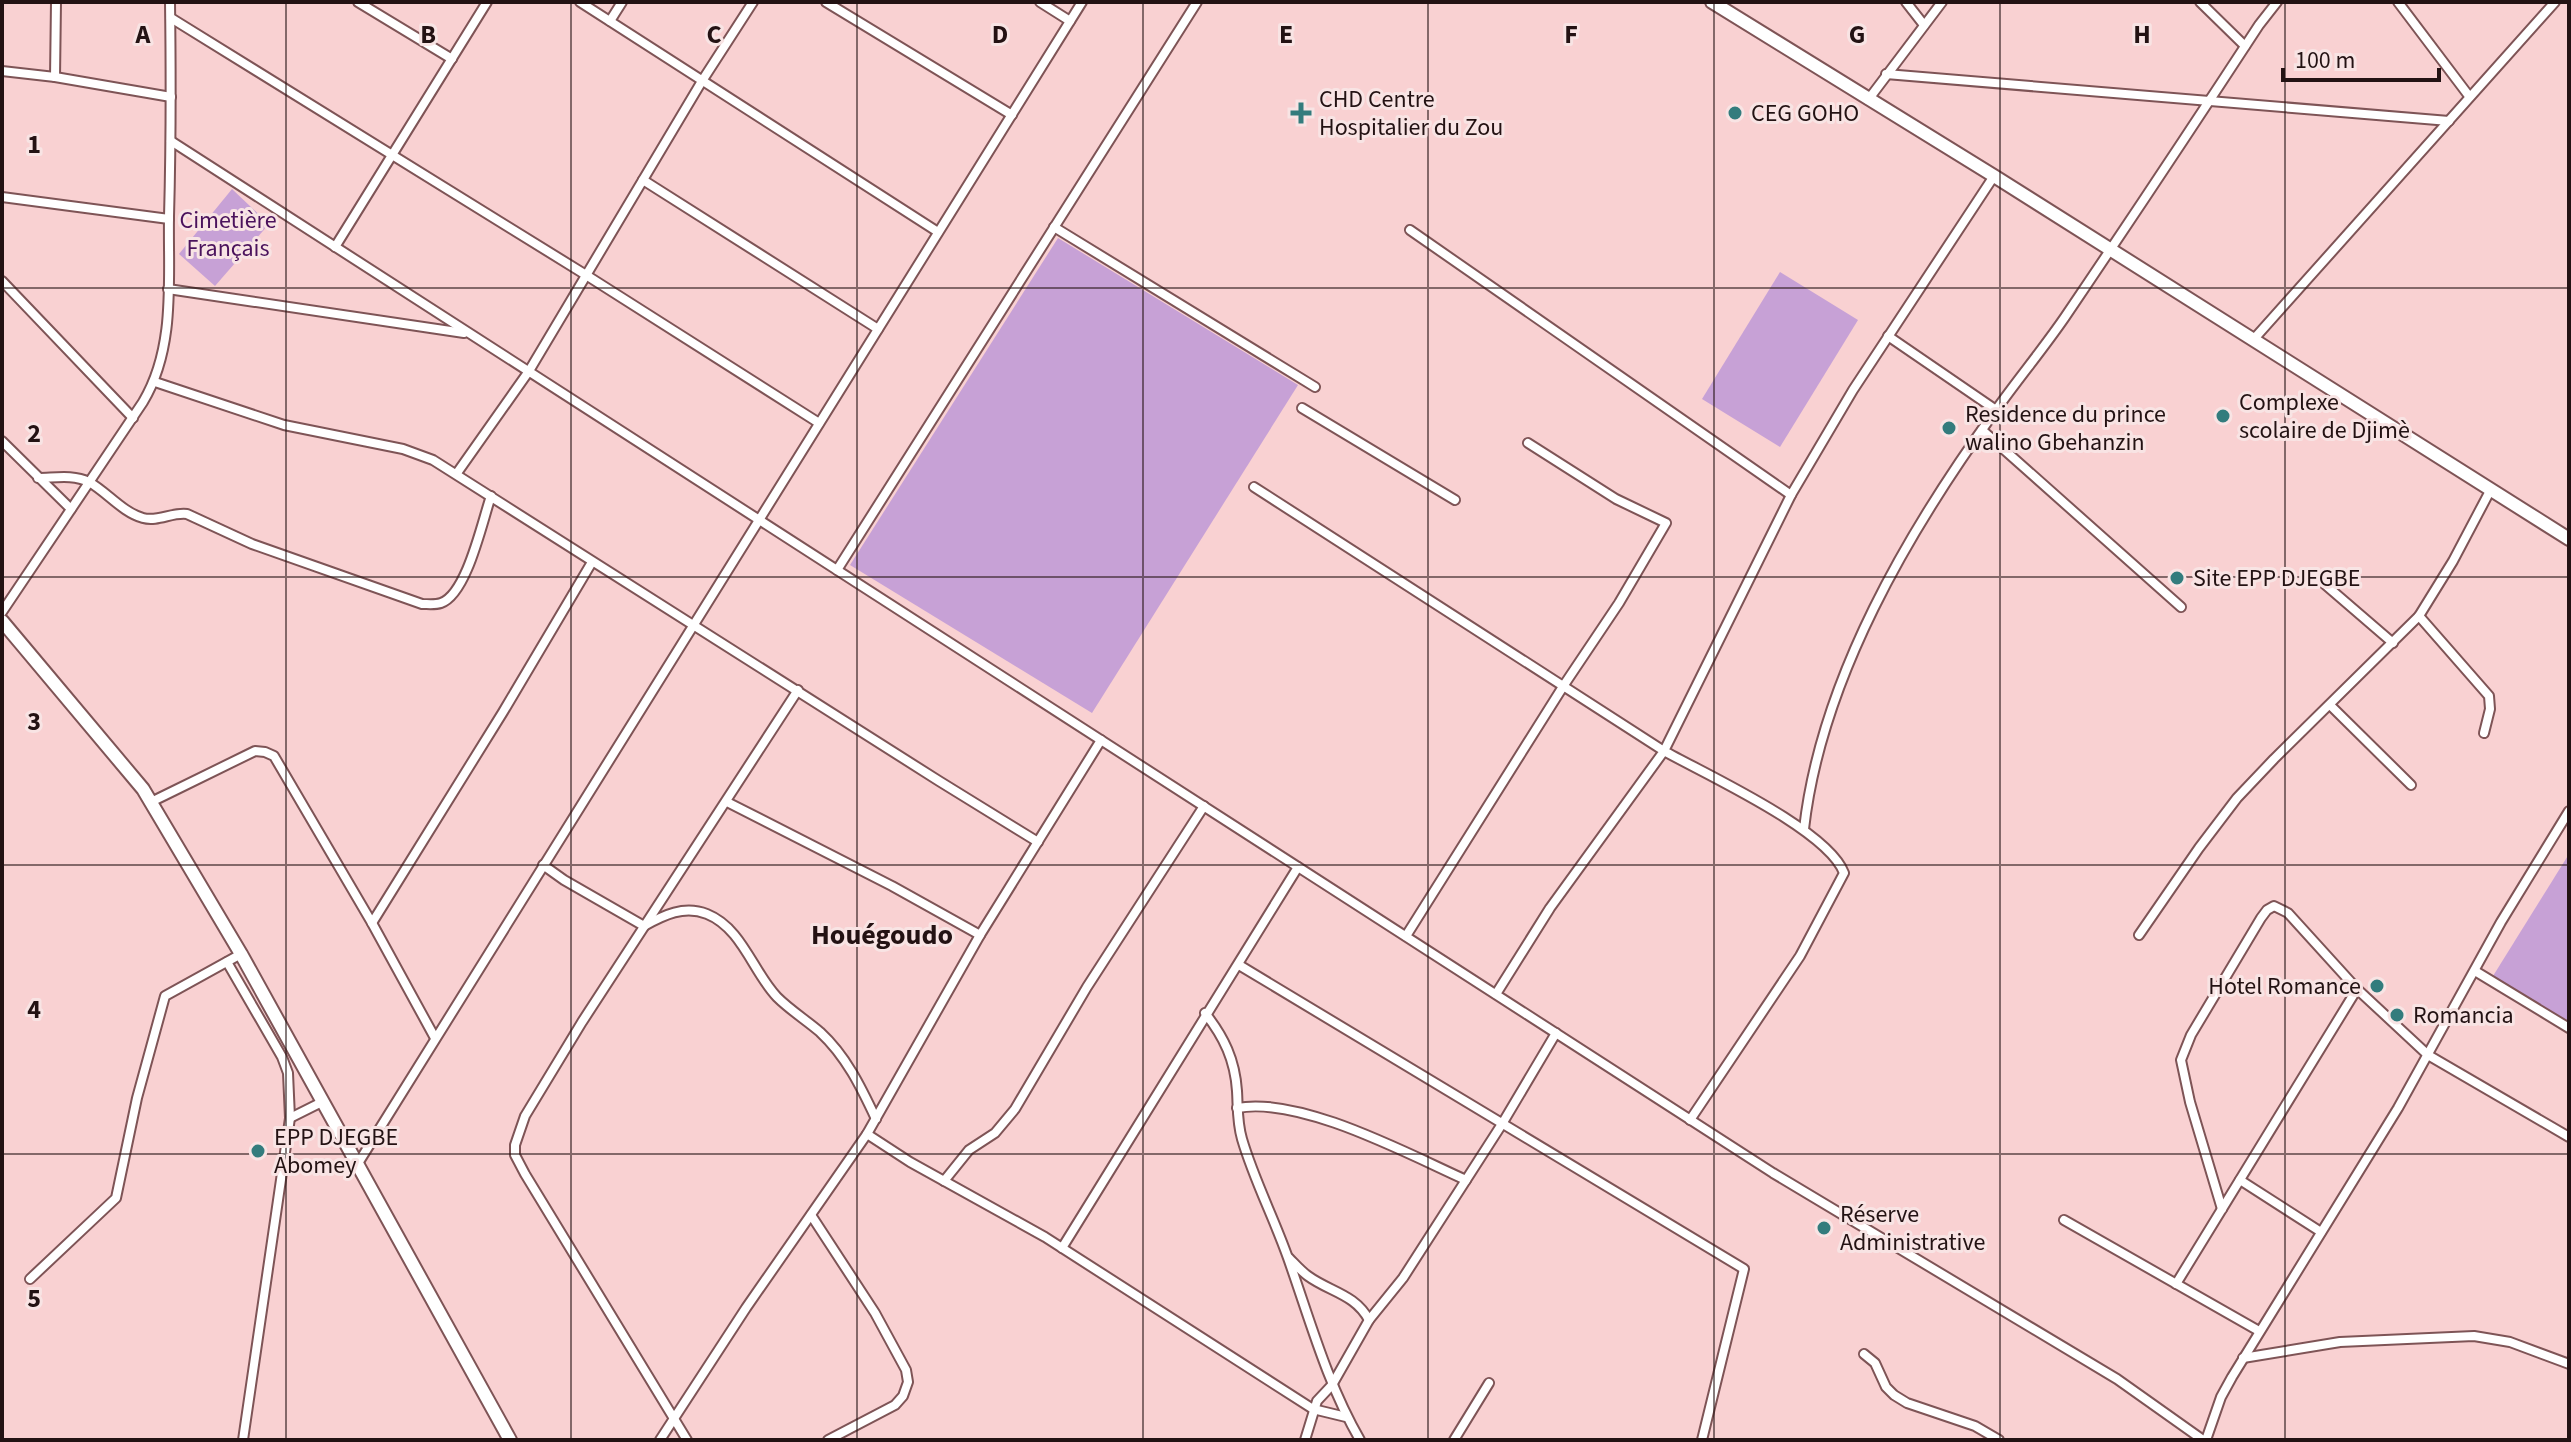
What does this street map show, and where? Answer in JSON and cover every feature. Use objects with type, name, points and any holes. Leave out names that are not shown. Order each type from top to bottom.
[{"type":"street","points":[[55,77],[56,2]]},
{"type":"street","points":[[2,612],[155,382],[165,338],[168,289],[170,2]]},
{"type":"street","points":[[358,2],[452,59]]},
{"type":"street","points":[[335,247],[487,2]]},
{"type":"street","points":[[580,2],[938,232]]},
{"type":"street","points":[[610,21],[622,2]]},
{"type":"street","points":[[457,473],[529,371],[702,81],[753,2]]},
{"type":"street","points":[[826,2],[1012,115]]},
{"type":"street","points":[[1040,2],[1070,21]]},
{"type":"street","points":[[357,1165],[1082,2]]},
{"type":"street","points":[[837,570],[1197,2]]},
{"type":"street","points":[[1712,2],[2569,539]]},
{"type":"street","points":[[1906,2],[1924,25]]},
{"type":"street","points":[[1868,101],[1942,2]]},
{"type":"street","points":[[2200,2],[2245,46]]},
{"type":"street","points":[[1804,829],[1809,785],[1824,726],[1848,663],[1881,593],[1982,430],[2063,319],[2277,2]]},
{"type":"street","points":[[2398,2],[2469,96]]},
{"type":"street","points":[[2253,340],[2555,2]]},
{"type":"street","points":[[171,18],[819,423]]},
{"type":"street","points":[[2,71],[171,97]]},
{"type":"street","points":[[1886,74],[2449,121]]},
{"type":"street","points":[[171,141],[1690,1120],[1884,1242],[2117,1379],[2204,1440],[2221,1397],[2243,1358],[2428,1055],[2569,811]]},
{"type":"street","points":[[1496,994],[1550,908],[1664,751],[1791,495],[1853,390],[1994,176]]},
{"type":"street","points":[[643,180],[878,329]]},
{"type":"street","points":[[2,197],[169,219]]},
{"type":"street","points":[[1054,227],[1315,387]]},
{"type":"street","points":[[1410,230],[1791,495]]},
{"type":"street","points":[[2,281],[133,418]]},
{"type":"street","points":[[168,289],[470,334]]},
{"type":"street","points":[[1888,336],[1996,410]]},
{"type":"street","points":[[155,382],[284,425],[403,449],[457,473],[592,562],[1038,842]]},
{"type":"street","points":[[1302,408],[1455,500]]},
{"type":"street","points":[[1982,430],[2181,607]]},
{"type":"street","points":[[2,441],[71,509]]},
{"type":"street","points":[[1406,936],[1619,603],[1666,523],[1616,499],[1528,443]]},
{"type":"street","points":[[38,478],[70,477],[89,482],[141,517],[154,519],[187,514],[252,544],[422,604],[438,605],[450,599],[461,582],[491,496]]},
{"type":"street","points":[[1254,487],[1664,751],[1804,829],[1839,861],[1843,878],[1800,956],[1690,1120]]},
{"type":"street","points":[[2139,935],[2237,798],[2419,616],[2453,561],[2491,489]]},
{"type":"street","points":[[372,923],[592,562]]},
{"type":"street","points":[[2321,581],[2393,643]]},
{"type":"street","points":[[2419,616],[2489,696],[2490,709],[2484,733]]},
{"type":"street","points":[[2,621],[151,802],[241,954],[510,1440]]},
{"type":"street","points":[[687,1440],[515,1155],[515,1145],[525,1116],[582,1022],[798,690]]},
{"type":"street","points":[[2330,705],[2411,785]]},
{"type":"street","points":[[660,1440],[867,1134],[980,935],[1101,740]]},
{"type":"street","points":[[151,802],[255,751],[265,752],[280,764],[435,1038]]},
{"type":"street","points":[[727,802],[892,886],[980,935]]},
{"type":"street","points":[[944,1181],[969,1150],[995,1133],[1015,1109],[1087,987],[1204,806]]},
{"type":"street","points":[[543,865],[644,926]]},
{"type":"street","points":[[1062,1248],[1298,867]]},
{"type":"street","points":[[2222,1209],[2190,1102],[2181,1060],[2208,1006],[2267,910],[2274,906],[2288,913],[2357,989],[2428,1055],[2569,1137]]},
{"type":"street","points":[[644,926],[675,911],[689,910],[720,921],[777,997],[835,1047],[859,1083],[876,1119]]},
{"type":"street","points":[[30,1279],[116,1198],[137,1098],[165,996],[241,954]]},
{"type":"street","points":[[227,962],[282,1057],[288,1073],[290,1118],[243,1440]]},
{"type":"street","points":[[1239,965],[1744,1269],[1702,1440]]},
{"type":"street","points":[[2475,971],[2569,1028]]},
{"type":"street","points":[[2176,1284],[2357,989]]},
{"type":"street","points":[[1205,1013],[1219,1031],[1232,1059],[1236,1078],[1237,1121],[1242,1141],[1288,1256],[1332,1385],[1360,1440]]},
{"type":"street","points":[[1305,1440],[1313,1409],[1321,1395],[1332,1385],[1369,1320],[1403,1278],[1556,1033]]},
{"type":"street","points":[[290,1118],[322,1102]]},
{"type":"street","points":[[1237,1108],[1267,1105],[1303,1113],[1346,1128],[1466,1180]]},
{"type":"street","points":[[867,1134],[1062,1248],[1313,1409],[1346,1417]]},
{"type":"street","points":[[2240,1180],[2321,1232]]},
{"type":"street","points":[[811,1215],[875,1313],[906,1370],[908,1382],[903,1396],[895,1405],[828,1440]]},
{"type":"street","points":[[2064,1220],[2259,1331]]},
{"type":"street","points":[[1288,1256],[1307,1275],[1352,1299],[1369,1320]]},
{"type":"street","points":[[2243,1358],[2340,1342],[2474,1336],[2510,1342],[2569,1364]]},
{"type":"street","points":[[1864,1354],[1875,1363],[1886,1387],[1894,1395],[1907,1403],[1975,1426],[1999,1440]]},
{"type":"street","points":[[1454,1440],[1489,1383]]},
{"type":"green space","name":"Cimetière Français","points":[[232,189],[269,224],[215,286],[179,254]]},
{"type":"green space","points":[[1058,238],[1298,385],[1092,713],[850,565]]},
{"type":"green space","points":[[1780,272],[1858,320],[1780,447],[1702,399]]},
{"type":"green space","points":[[2569,854],[2569,1023],[2493,976]]},
{"type":"place","name":"CHD Centre Hospitalier du Zou","points":[[1301,113]]},
{"type":"place","name":"CEG GOHO","points":[[1735,113]]},
{"type":"place","name":"Complexe scolaire de Djimè","points":[[2223,416]]},
{"type":"place","name":"Residence du prince walino Gbehanzin","points":[[1949,428]]},
{"type":"place","name":"Site EPP DJEGBE","points":[[2177,578]]},
{"type":"place","name":"Hotel Romance","points":[[2377,986]]},
{"type":"place","name":"Romancia","points":[[2397,1015]]},
{"type":"place","name":"EPP DJEGBE Abomey","points":[[258,1151]]},
{"type":"place","name":"Réserve Administrative","points":[[1824,1228]]},
{"type":"district","name":"Houégoudo","points":[[882,935]]}]
